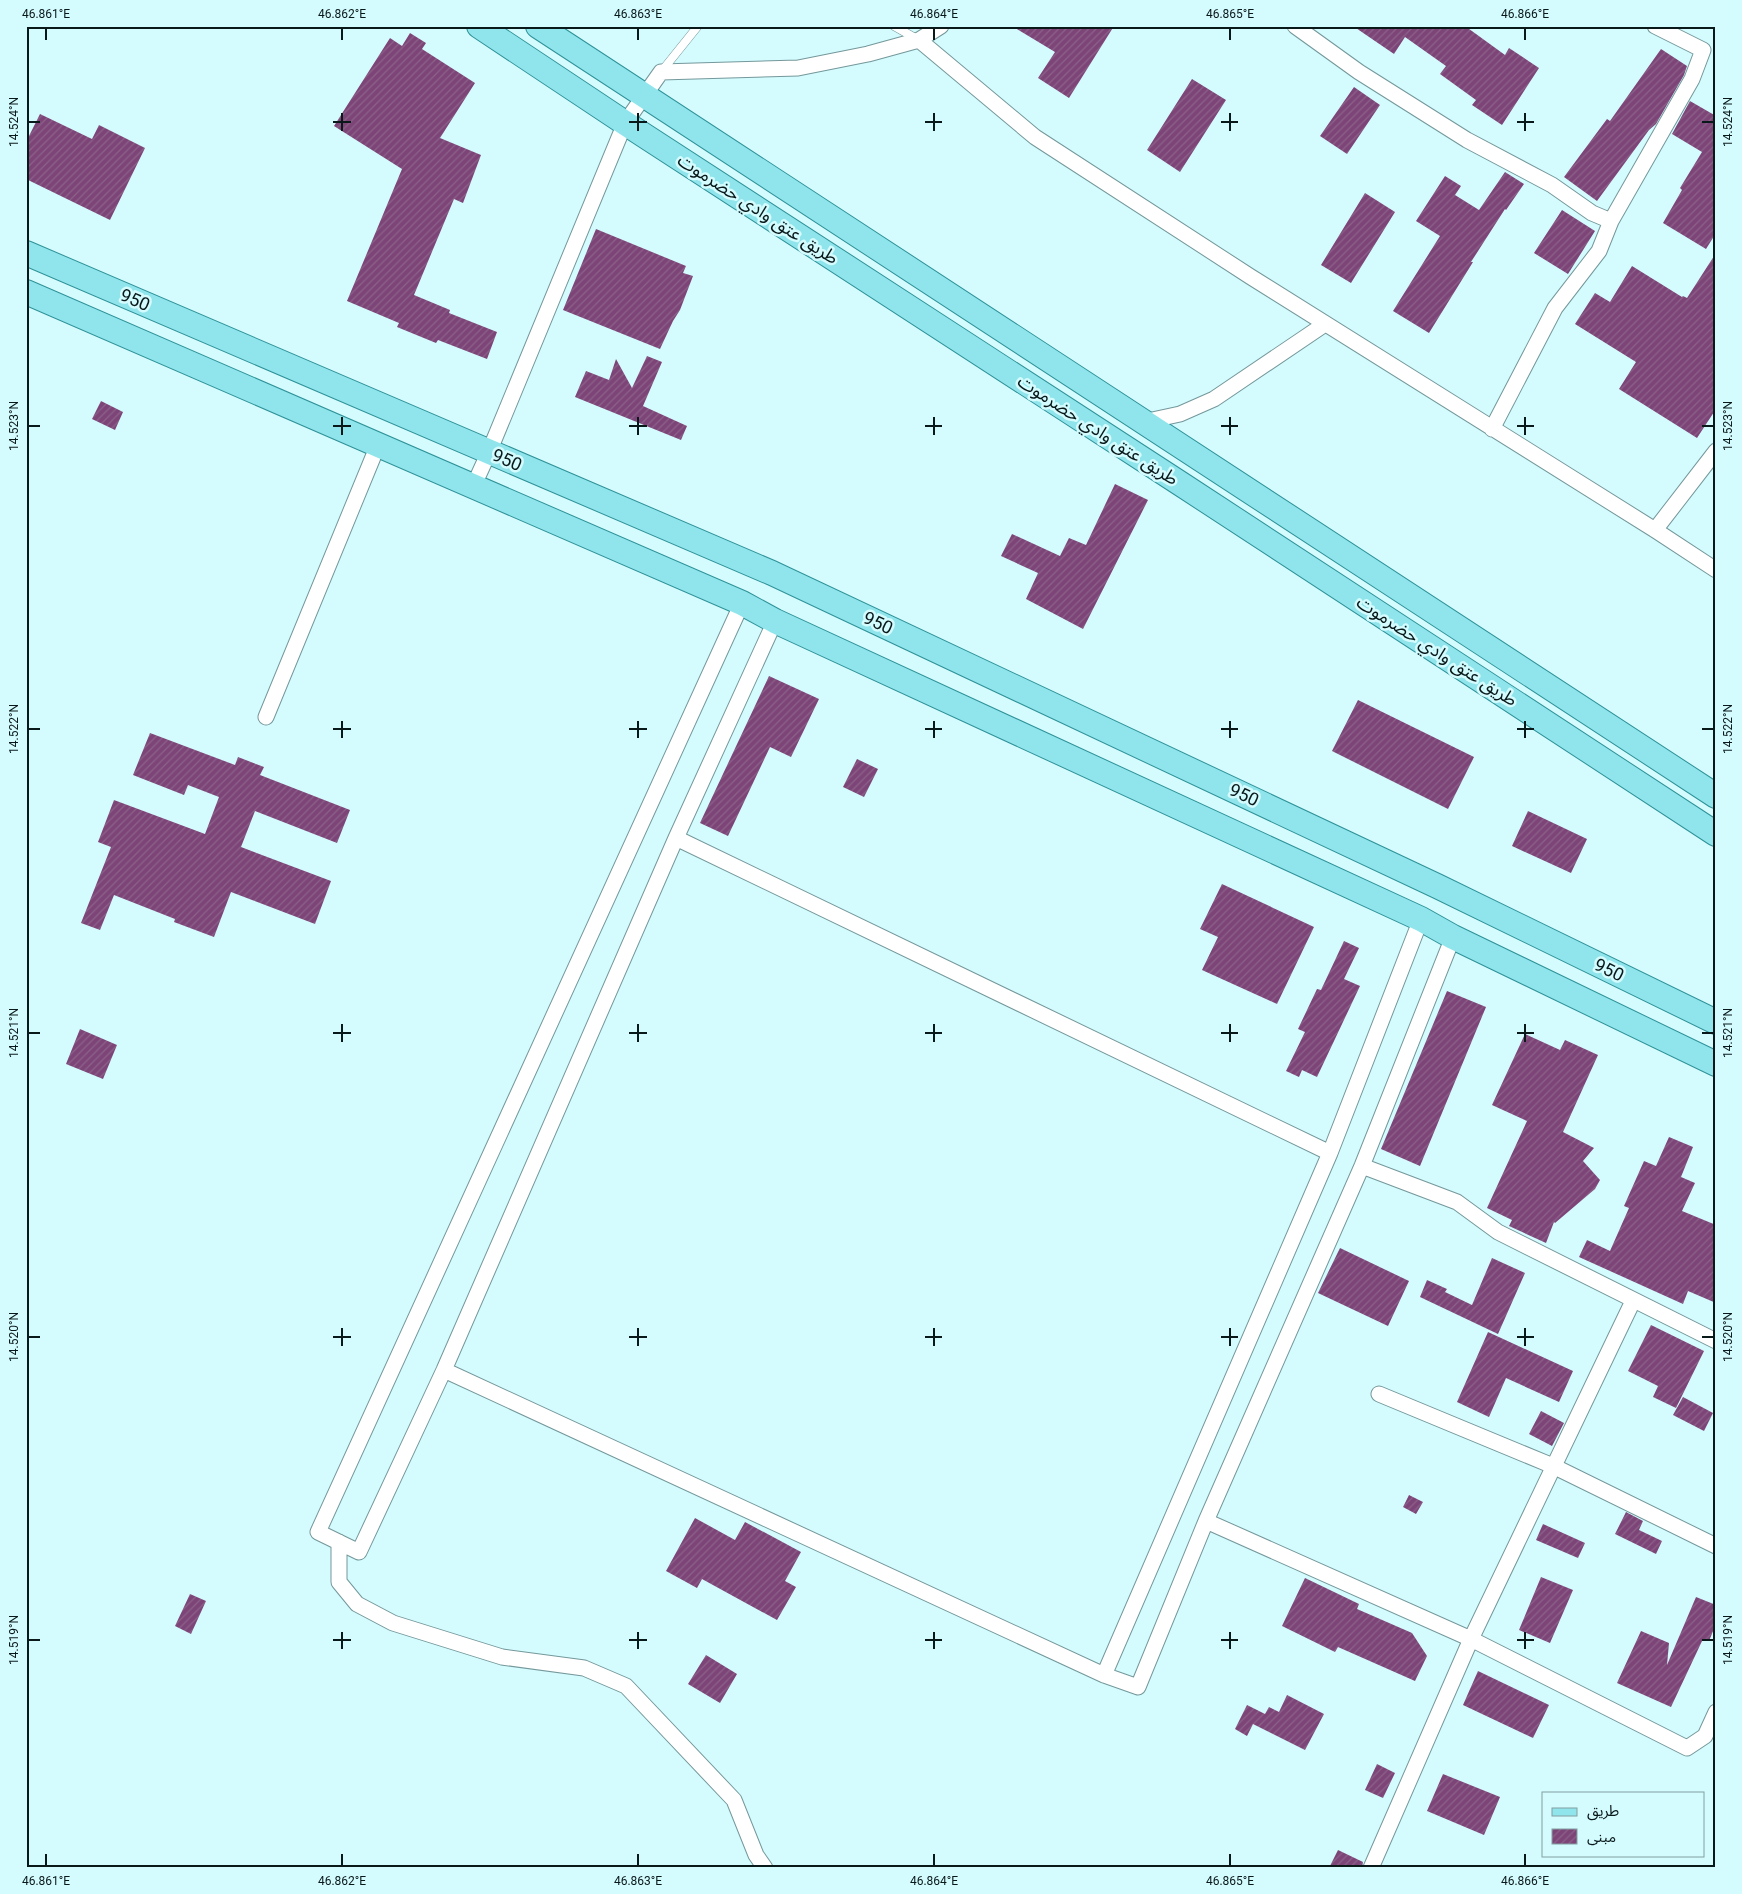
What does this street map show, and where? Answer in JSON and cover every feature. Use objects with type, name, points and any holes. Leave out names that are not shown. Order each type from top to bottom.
[{"type":"main road","name":"طريق عتق وادي حضرموت","points":[[479,26],[1716,834]]},
{"type":"main road","name":"طريق عتق وادي حضرموت","points":[[538,26],[1716,796]]},
{"type":"main road","name":"950","points":[[26,253],[772,573],[1437,886],[1716,1022]]},
{"type":"main road","name":"950","points":[[26,292],[742,604],[775,621],[1421,919],[1453,937],[1716,1064]]},
{"type":"street","points":[[473,486],[489,452],[625,123],[661,72],[798,68],[868,54],[919,40],[941,26]]},
{"type":"street","points":[[1295,26],[1358,72],[1467,140],[1552,185],[1592,213],[1611,221]]},
{"type":"street","points":[[1492,429],[1555,308],[1599,251],[1611,221],[1692,79],[1704,50],[1655,26]]},
{"type":"street","points":[[919,40],[1035,137],[1325,324],[1716,570]]},
{"type":"street","points":[[1143,422],[1180,414],[1214,399],[1325,324]]},
{"type":"street","points":[[266,717],[378,445]]},
{"type":"street","points":[[1655,530],[1716,451]]},
{"type":"street","points":[[742,604],[318,1532],[359,1552],[444,1370],[676,838],[775,621]]},
{"type":"street","points":[[676,838],[1330,1153]]},
{"type":"street","points":[[1104,1675],[1330,1153],[1421,919]]},
{"type":"street","points":[[444,1370],[1104,1675],[1138,1687],[1206,1521],[1362,1166],[1453,937]]},
{"type":"street","points":[[1362,1166],[1457,1202],[1498,1232],[1716,1341]]},
{"type":"street","points":[[1371,1868],[1471,1639],[1633,1301]]},
{"type":"street","points":[[1379,1394],[1554,1466],[1716,1546]]},
{"type":"street","points":[[1206,1521],[1471,1639],[1687,1748],[1705,1736],[1716,1712]]},
{"type":"street","points":[[339,1542],[339,1582],[357,1604],[393,1624],[502,1658],[584,1668],[626,1686],[734,1800],[756,1854],[765,1868]]},
{"type":"lane","points":[[661,72],[698,26]]},
{"type":"lane","points":[[894,26],[919,40]]},
{"type":"building","points":[[1012,26],[1114,26],[1069,98],[1038,78],[1055,52]]},
{"type":"building","points":[[1353,26],[1465,26],[1505,55],[1509,48],[1539,68],[1502,125],[1472,105],[1476,100],[1440,74],[1446,66],[1405,37],[1394,54]]},
{"type":"building","points":[[410,33],[426,43],[422,49],[475,83],[440,138],[481,155],[463,203],[454,199],[414,295],[450,310],[449,313],[497,332],[487,359],[438,340],[436,343],[397,327],[399,323],[347,301],[402,169],[334,126],[390,38],[402,46]]},
{"type":"building","points":[[1661,49],[1687,66],[1684,75],[1656,124],[1649,130],[1597,201],[1564,177],[1607,119],[1610,121]]},
{"type":"building","points":[[1192,79],[1226,100],[1180,172],[1147,150]]},
{"type":"building","points":[[1354,87],[1380,105],[1347,154],[1320,136]]},
{"type":"building","points":[[1690,101],[1716,116],[1716,233],[1706,249],[1663,223],[1682,190],[1680,188],[1702,152],[1672,134]]},
{"type":"building","points":[[40,114],[92,139],[99,125],[145,148],[110,220],[26,179],[26,142]]},
{"type":"building","points":[[1505,172],[1524,184],[1505,209],[1471,262],[1473,262],[1429,333],[1393,311],[1440,236],[1416,221],[1445,176],[1461,186],[1455,195],[1479,210]]},
{"type":"building","points":[[1365,193],[1395,212],[1351,283],[1321,265]]},
{"type":"building","points":[[1562,210],[1595,231],[1568,274],[1534,253]]},
{"type":"building","points":[[596,229],[686,266],[683,273],[693,276],[680,310],[660,349],[563,310]]},
{"type":"building","points":[[1716,253],[1716,409],[1697,438],[1619,389],[1636,362],[1575,324],[1595,293],[1610,302],[1632,266],[1682,297],[1687,298]]},
{"type":"building","points":[[647,356],[662,362],[643,406],[687,426],[681,440],[575,397],[586,371],[609,380],[616,359],[632,388]]},
{"type":"building","points":[[101,401],[123,412],[115,430],[92,419]]},
{"type":"building","points":[[1115,484],[1148,500],[1083,629],[1026,599],[1038,573],[1001,556],[1012,534],[1060,556],[1069,538],[1086,545]]},
{"type":"building","points":[[769,676],[819,699],[791,757],[770,747],[728,836],[700,823]]},
{"type":"building","points":[[1358,700],[1474,757],[1448,809],[1332,751]]},
{"type":"building","points":[[150,733],[235,765],[238,757],[264,767],[260,775],[350,810],[337,843],[255,811],[241,847],[331,881],[315,924],[231,892],[214,937],[174,922],[175,919],[114,895],[100,930],[81,923],[111,847],[98,842],[114,800],[205,834],[219,797],[188,785],[184,795],[133,775]]},
{"type":"building","points":[[857,759],[878,769],[864,797],[843,787]]},
{"type":"building","points":[[1528,811],[1587,839],[1571,873],[1512,846]]},
{"type":"building","points":[[1222,884],[1314,927],[1277,1004],[1202,970],[1218,937],[1200,929]]},
{"type":"building","points":[[1344,941],[1359,948],[1344,979],[1360,986],[1317,1077],[1302,1070],[1299,1077],[1286,1071],[1305,1032],[1298,1029],[1317,989],[1321,990]]},
{"type":"building","points":[[1447,991],[1486,1007],[1420,1166],[1381,1149]]},
{"type":"building","points":[[80,1029],[117,1045],[103,1079],[66,1064]]},
{"type":"building","points":[[1525,1034],[1560,1050],[1565,1040],[1598,1055],[1563,1132],[1594,1148],[1583,1161],[1600,1180],[1595,1189],[1554,1222],[1546,1243],[1509,1226],[1512,1220],[1487,1208],[1527,1121],[1492,1105]]},
{"type":"building","points":[[1669,1137],[1693,1147],[1681,1177],[1695,1183],[1682,1211],[1716,1225],[1716,1303],[1688,1291],[1683,1304],[1579,1257],[1587,1240],[1610,1251],[1629,1208],[1624,1206],[1644,1161],[1656,1166]]},
{"type":"building","points":[[1340,1248],[1409,1281],[1388,1326],[1318,1293]]},
{"type":"building","points":[[1492,1258],[1525,1273],[1498,1334],[1420,1297],[1427,1280],[1447,1289],[1445,1292],[1472,1305]]},
{"type":"building","points":[[1651,1325],[1704,1351],[1676,1408],[1653,1397],[1658,1386],[1628,1371]]},
{"type":"building","points":[[1488,1332],[1573,1371],[1559,1402],[1506,1378],[1489,1417],[1457,1402]]},
{"type":"building","points":[[1683,1397],[1713,1413],[1704,1431],[1673,1415]]},
{"type":"building","points":[[1541,1411],[1564,1423],[1552,1446],[1529,1434]]},
{"type":"building","points":[[1409,1495],[1423,1502],[1416,1514],[1403,1507]]},
{"type":"building","points":[[1626,1512],[1643,1521],[1639,1530],[1662,1541],[1656,1554],[1615,1534]]},
{"type":"building","points":[[695,1518],[735,1540],[745,1522],[801,1552],[785,1581],[796,1587],[777,1620],[702,1579],[697,1588],[666,1571]]},
{"type":"building","points":[[1543,1524],[1585,1543],[1578,1558],[1536,1540]]},
{"type":"building","points":[[1541,1577],[1573,1590],[1550,1643],[1519,1630]]},
{"type":"building","points":[[1305,1578],[1359,1604],[1357,1609],[1412,1633],[1427,1656],[1415,1681],[1338,1647],[1335,1652],[1282,1626]]},
{"type":"building","points":[[190,1594],[206,1601],[191,1634],[175,1626]]},
{"type":"building","points":[[1696,1597],[1716,1605],[1716,1624],[1709,1641],[1703,1639],[1671,1707],[1617,1683],[1641,1631],[1669,1643],[1667,1665]]},
{"type":"building","points":[[706,1655],[737,1674],[720,1703],[688,1684]]},
{"type":"building","points":[[1478,1671],[1549,1705],[1533,1738],[1463,1705]]},
{"type":"building","points":[[1287,1695],[1324,1714],[1305,1750],[1253,1724],[1247,1736],[1235,1729],[1247,1705],[1265,1714],[1269,1707],[1279,1712]]},
{"type":"building","points":[[1377,1764],[1395,1773],[1383,1798],[1365,1790]]},
{"type":"building","points":[[1443,1774],[1500,1797],[1484,1835],[1427,1811]]},
{"type":"building","points":[[1338,1850],[1363,1862],[1362,1868],[1329,1868]]}]
